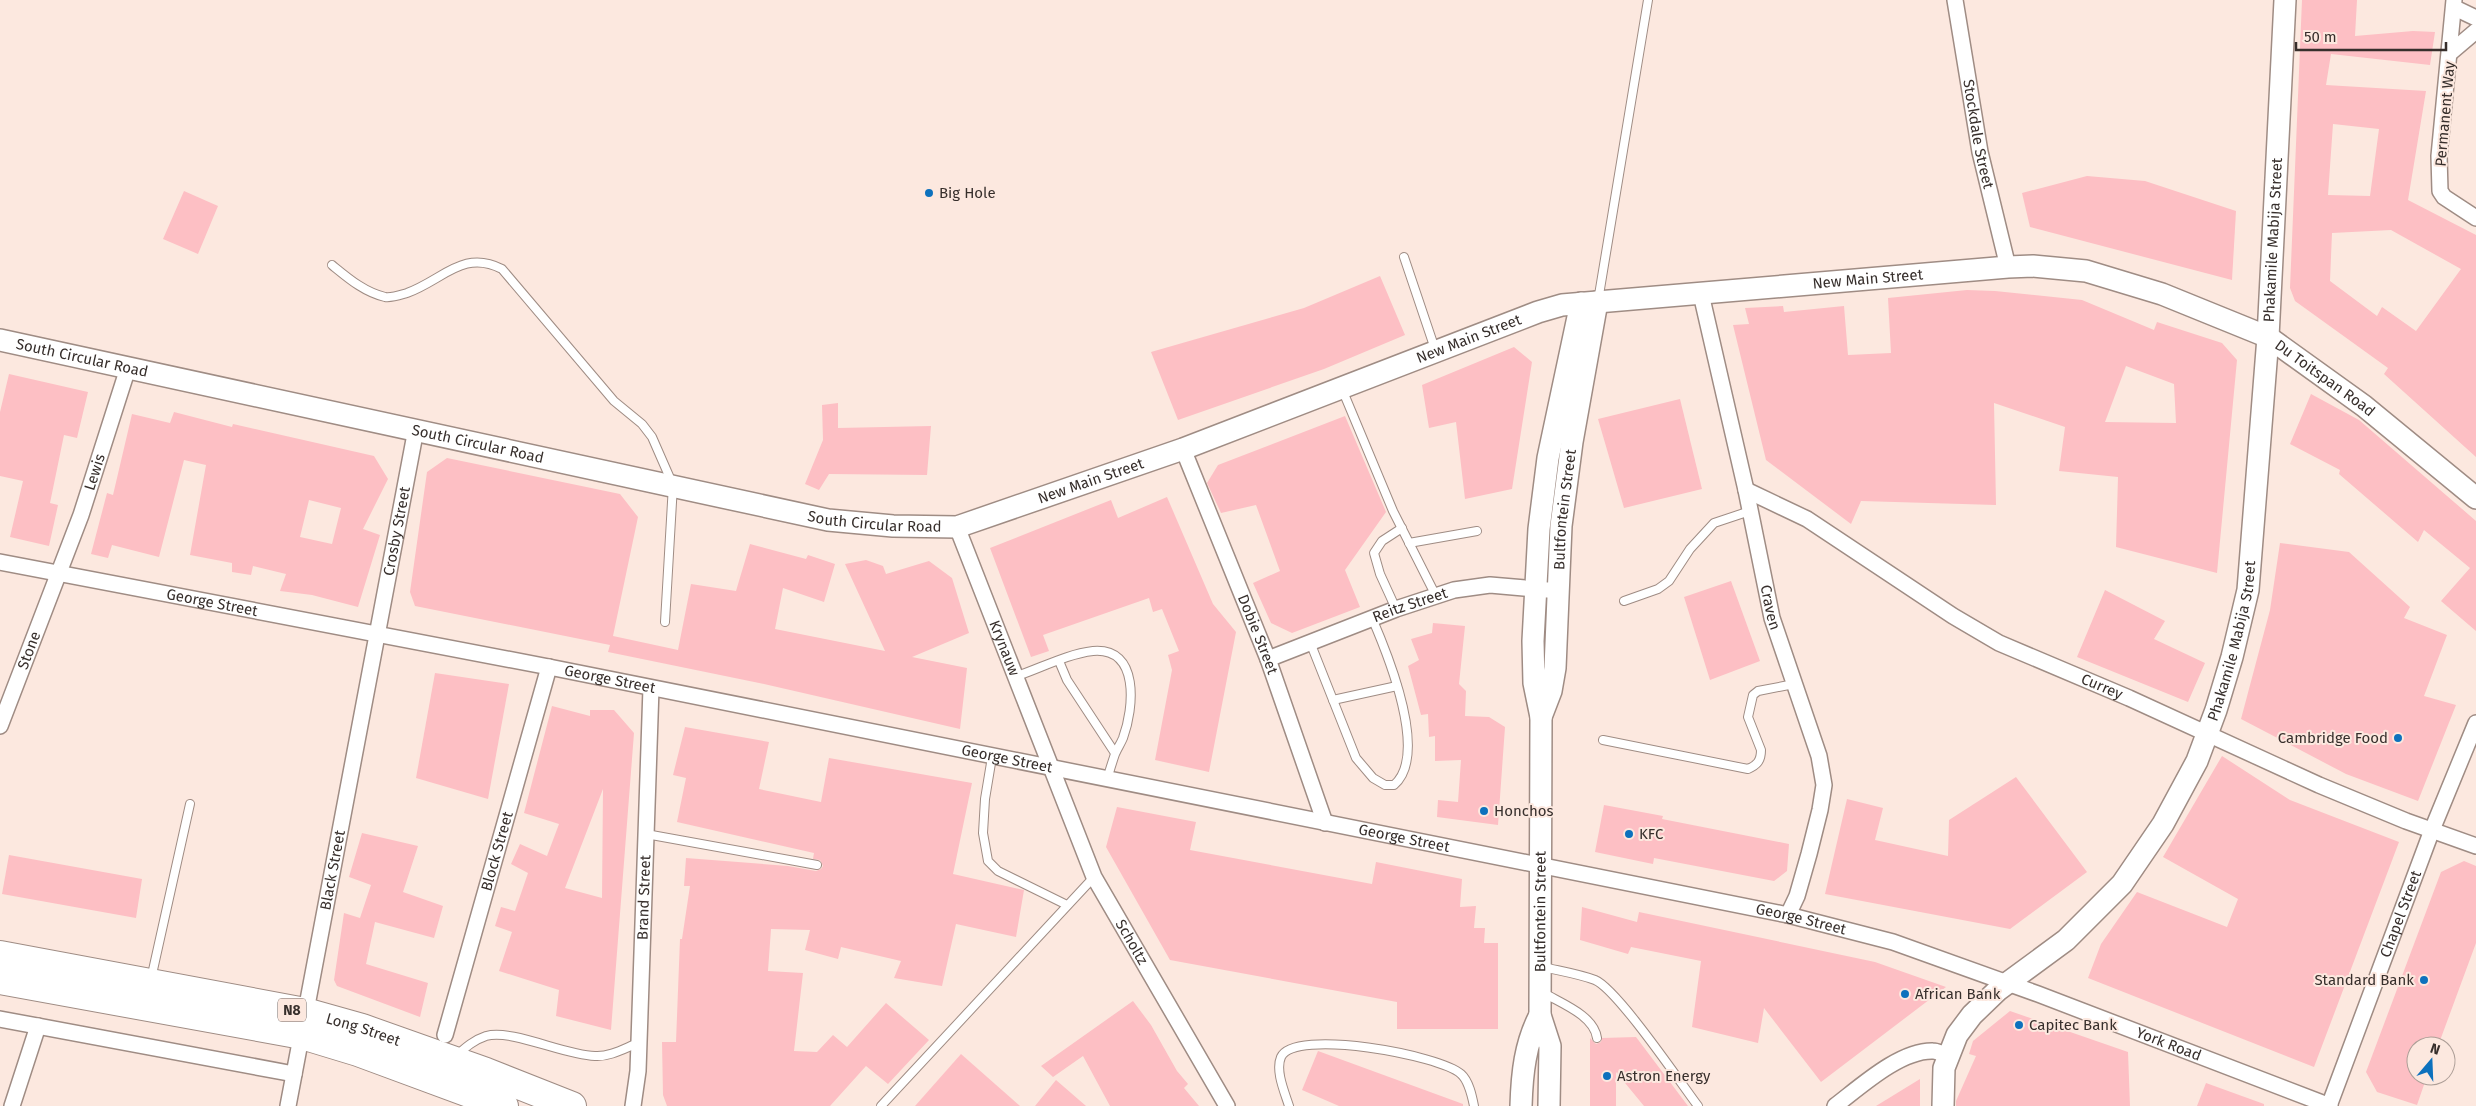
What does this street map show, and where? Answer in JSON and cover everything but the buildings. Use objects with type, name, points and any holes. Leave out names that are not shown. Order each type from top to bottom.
[{"type":"highway","name":"Long Street","points":[[0,955],[150,983],[304,1024],[358,1052],[504,1106]]},
{"type":"highway","name":"Long Street","points":[[0,980],[304,1024],[362,1028],[449,1048],[572,1106]]},
{"type":"street","name":"Stockdale Street","points":[[1955,0],[1980,152],[2008,267]]},
{"type":"street","name":"Phakamile Mabija Street","points":[[1943,1106],[1944,1068],[1948,1055],[1957,1035],[1972,1015],[2007,982],[2066,940],[2122,884],[2163,824],[2197,761],[2208,734],[2232,657],[2248,590],[2268,337],[2285,0]]},
{"type":"street","points":[[2454,4],[2476,18]]},
{"type":"street","name":"Permanent Way","points":[[2454,4],[2439,186],[2444,198],[2476,218]]},
{"type":"street","points":[[2450,53],[2476,31]]},
{"type":"street","name":"Du Toitspan Road","points":[[2008,267],[2033,266],[2086,271],[2162,294],[2268,337],[2364,406],[2476,498]]},
{"type":"street","name":"New Main Street","points":[[957,527],[1183,449],[1562,304],[1701,294],[2008,267]]},
{"type":"street","name":"Craven","points":[[1701,294],[1746,490],[1772,618],[1819,756],[1824,785],[1809,854],[1797,896],[1788,915]]},
{"type":"street","name":"Bultfontein Street","points":[[1549,1106],[1550,1046],[1540,1015],[1541,718],[1534,683],[1539,529],[1548,458],[1590,302]]},
{"type":"street","name":"Bultfontein Street","points":[[1541,718],[1551,691],[1555,668],[1561,526],[1590,302]]},
{"type":"street","name":"South Circular Road","points":[[0,340],[828,520],[892,526],[957,527]]},
{"type":"street","name":"Lewis","points":[[60,574],[128,368]]},
{"type":"street","name":"Crosby Street","points":[[378,634],[416,429]]},
{"type":"street","name":"Dobie Street","points":[[1183,449],[1268,659],[1325,823]]},
{"type":"street","name":"Currey","points":[[1746,490],[1807,519],[1953,616],[2000,643],[2319,784],[2476,846]]},
{"type":"street","name":"Krynauw","points":[[957,527],[1054,770]]},
{"type":"street","name":"George Street","points":[[0,562],[549,667],[1054,770],[1788,915],[1893,942],[2007,982]]},
{"type":"street","name":"Stone","points":[[0,726],[60,574]]},
{"type":"street","name":"Reitz Street","points":[[1268,659],[1396,609],[1454,590],[1490,585],[1559,591]]},
{"type":"street","name":"Black Street","points":[[288,1106],[378,634]]},
{"type":"street","name":"Block Street","points":[[449,1048],[549,667]]},
{"type":"street","name":"Brand Street","points":[[633,1106],[638,1043],[651,688]]},
{"type":"street","name":"Chapel Street","points":[[2330,1106],[2432,830],[2476,723]]},
{"type":"street","name":"Scholtz","points":[[1054,770],[1094,877],[1227,1106]]},
{"type":"street","name":"York Road","points":[[2007,982],[2330,1106]]},
{"type":"street","name":"Bultfontein Street","points":[[1521,1106],[1526,1052],[1531,1032],[1540,1015]]},
{"type":"street","points":[[0,1019],[294,1074]]},
{"type":"street","points":[[12,1106],[38,1026]]},
{"type":"street","points":[[1835,1106],[1888,1066],[1906,1058],[1933,1051],[1948,1055]]},
{"type":"lane","points":[[1590,302],[1648,0]]},
{"type":"lane","points":[[1404,258],[1436,351]]},
{"type":"lane","points":[[332,265],[358,286],[386,297],[412,291],[461,264],[476,261],[489,262],[502,269],[614,401],[642,424],[652,437],[673,485],[665,622]]},
{"type":"lane","points":[[1342,388],[1392,511],[1436,596]]},
{"type":"lane","points":[[1624,601],[1658,589],[1669,581],[1701,535],[1714,523],[1750,511]]},
{"type":"lane","points":[[1396,609],[1380,574],[1374,553],[1382,541],[1402,528]]},
{"type":"lane","points":[[1409,543],[1476,531]]},
{"type":"lane","points":[[1310,642],[1356,758],[1373,778],[1385,785],[1394,786],[1401,779],[1406,765],[1409,746],[1393,671],[1372,618]]},
{"type":"lane","points":[[1017,676],[1094,651],[1107,652],[1121,659],[1128,669],[1130,691],[1128,718],[1123,738],[1115,753],[1107,780]]},
{"type":"lane","points":[[1059,661],[1077,697],[1115,753]]},
{"type":"lane","points":[[1603,740],[1748,769],[1756,765],[1761,756],[1761,750],[1748,717],[1753,695],[1758,691],[1794,684]]},
{"type":"lane","points":[[1333,700],[1397,686]]},
{"type":"lane","points":[[992,757],[985,799],[984,833],[988,861],[998,871],[1067,905]]},
{"type":"lane","points":[[150,983],[190,804]]},
{"type":"lane","points":[[646,834],[817,865]]},
{"type":"lane","points":[[881,1106],[1094,877]]},
{"type":"lane","points":[[1541,966],[1596,980],[1604,986],[1620,1002],[1698,1106]]},
{"type":"lane","points":[[1540,991],[1586,1019],[1596,1028],[1597,1038]]},
{"type":"lane","points":[[449,1048],[488,1036],[511,1036],[569,1053],[596,1056],[610,1054],[638,1043]]},
{"type":"lane","points":[[1289,1106],[1280,1067],[1281,1056],[1289,1049],[1307,1045],[1364,1048],[1409,1054],[1445,1065],[1462,1075],[1471,1094],[1474,1106]]},
{"type":"place","name":"Big Hole","points":[[929,193]]},
{"type":"place","name":"Cambridge Food","points":[[2398,738]]},
{"type":"place","name":"Honchos","points":[[1484,811]]},
{"type":"place","name":"KFC","points":[[1629,834]]},
{"type":"place","name":"Standard Bank","points":[[2424,980]]},
{"type":"place","name":"African Bank","points":[[1905,994]]},
{"type":"place","name":"Capitec Bank","points":[[2019,1025]]},
{"type":"place","name":"Astron Energy","points":[[1607,1076]]}]
